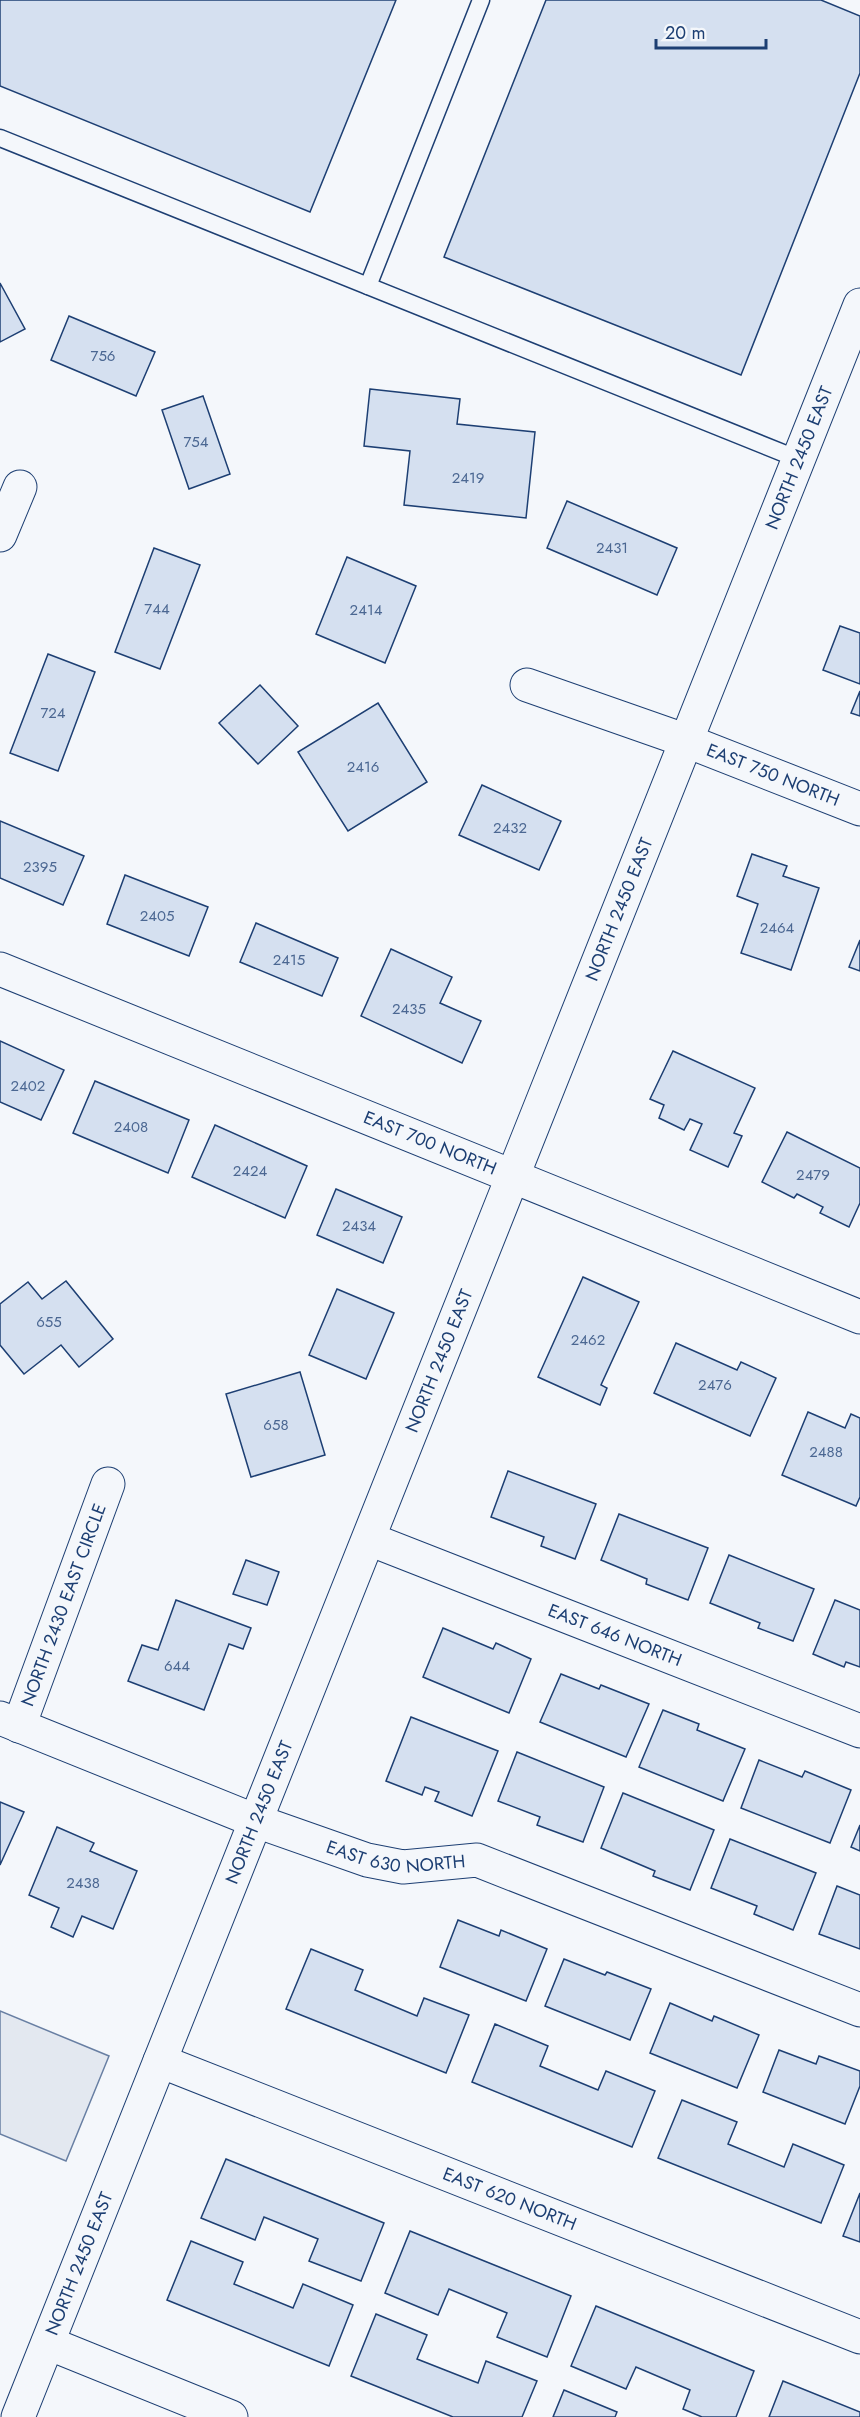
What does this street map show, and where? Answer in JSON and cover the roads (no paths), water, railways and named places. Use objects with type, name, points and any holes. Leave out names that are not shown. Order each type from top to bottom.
[{"type":"street","name":"NORTH 2450 EAST","points":[[18,2417],[860,305]]},
{"type":"street","points":[[0,535],[20,487]]},
{"type":"street","name":"EAST 750 NORTH","points":[[527,685],[687,741],[860,809]]},
{"type":"street","name":"EAST 700 NORTH","points":[[0,969],[860,1317]]},
{"type":"street","name":"NORTH 2430 EAST CIRCLE","points":[[10,1722],[108,1484]]},
{"type":"street","name":"EAST 646 NORTH","points":[[369,1539],[860,1731]]},
{"type":"street","name":"EAST 630 NORTH","points":[[10,1722],[256,1821],[367,1860],[404,1867],[477,1860],[860,2010]]},
{"type":"street","name":"EAST 620 NORTH","points":[[160,2061],[860,2337]]},
{"type":"street","points":[[48,2343],[231,2417]]},
{"type":"lane","points":[[368,286],[481,0]]},
{"type":"lane","points":[[0,138],[798,459]]}]
